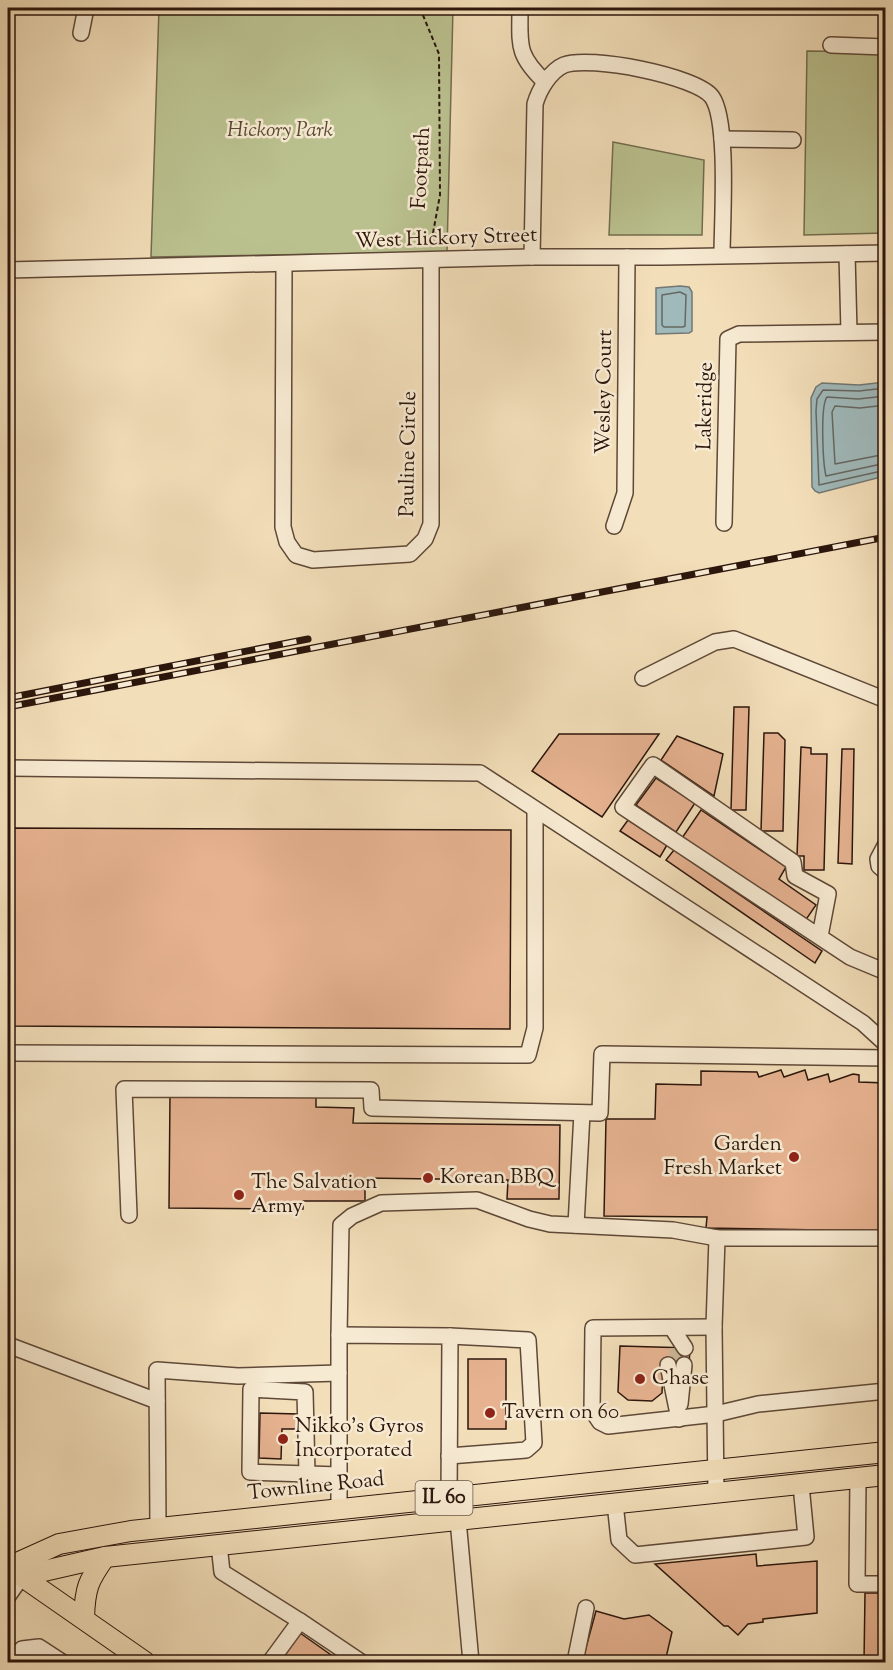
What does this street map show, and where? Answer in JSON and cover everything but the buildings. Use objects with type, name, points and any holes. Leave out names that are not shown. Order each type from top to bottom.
[{"type":"main road","name":"Townline Road","points":[[12,1570],[59,1544],[158,1528],[885,1452]]},
{"type":"main road","name":"IL 60","points":[[12,1570],[105,1557],[885,1475]]},
{"type":"main road","points":[[84,1618],[85,1592],[91,1577],[105,1557]]},
{"type":"main road","points":[[12,1570],[145,1662]]},
{"type":"street","points":[[81,33],[86,8]]},
{"type":"street","points":[[520,8],[520,47],[529,66],[545,82]]},
{"type":"street","points":[[831,45],[885,47]]},
{"type":"street","points":[[532,257],[535,104],[540,87],[563,65],[584,62],[620,65],[672,78],[705,89],[713,99],[719,117],[722,139],[722,255]]},
{"type":"street","points":[[722,139],[793,140]]},
{"type":"street","name":"West Hickory Street","points":[[8,270],[532,257],[885,253]]},
{"type":"street","points":[[847,254],[849,332]]},
{"type":"street","name":"Wesley Court","points":[[614,526],[625,493],[627,257]]},
{"type":"street","name":"Pauline Circle","points":[[284,264],[283,527],[287,542],[296,555],[313,560],[410,554],[425,539],[431,524],[431,261]]},
{"type":"street","name":"Lakeridge","points":[[724,523],[728,339],[739,334],[885,332]]},
{"type":"street","points":[[643,678],[715,642],[734,639],[885,700]]},
{"type":"street","points":[[820,936],[828,894],[795,876],[793,862],[653,765],[623,807],[850,957],[885,972]]},
{"type":"street","points":[[8,768],[480,773],[863,1023],[885,1044]]},
{"type":"street","points":[[8,1053],[528,1055],[535,1028],[535,810]]},
{"type":"street","points":[[885,844],[878,859],[879,866],[885,872]]},
{"type":"street","points":[[129,1215],[124,1089],[371,1090],[372,1108],[600,1113],[602,1054],[885,1058]]},
{"type":"street","points":[[576,1225],[582,1113]]},
{"type":"street","points":[[339,1508],[341,1226],[352,1216],[381,1203],[477,1200],[529,1219],[550,1224],[673,1230],[717,1238],[885,1238]]},
{"type":"street","points":[[716,1492],[714,1328],[717,1238]]},
{"type":"street","points":[[714,1328],[592,1328],[592,1410],[600,1422],[608,1426],[679,1419],[716,1414],[758,1404],[885,1391]]},
{"type":"street","points":[[672,1328],[676,1348]]},
{"type":"street","points":[[339,1335],[450,1336],[528,1340],[534,1443],[526,1450],[449,1456]]},
{"type":"street","points":[[449,1497],[450,1336]]},
{"type":"street","points":[[8,1345],[157,1401]]},
{"type":"street","points":[[676,1365],[679,1419]]},
{"type":"street","points":[[158,1528],[157,1370],[238,1376],[339,1373]]},
{"type":"street","points":[[307,1474],[305,1392],[316,1374]]},
{"type":"street","points":[[305,1392],[251,1389],[250,1472],[339,1475]]},
{"type":"street","points":[[858,1478],[857,1584],[885,1584]]},
{"type":"street","points":[[615,1503],[619,1540],[635,1555],[806,1537],[801,1485]]},
{"type":"street","points":[[458,1520],[471,1662]]},
{"type":"street","points":[[219,1545],[222,1572],[361,1662]]},
{"type":"street","points":[[8,1596],[12,1570]]},
{"type":"street","points":[[575,1662],[586,1608]]},
{"type":"street","points":[[270,1662],[300,1621]]},
{"type":"street","points":[[13,1662],[22,1648],[39,1647],[62,1662]]},
{"type":"path","name":"Footpath","points":[[420,8],[439,54],[440,195],[432,232],[448,240],[464,243]]},
{"type":"path","points":[[486,242],[532,240]]},
{"type":"green space","name":"Hickory Park","points":[[159,8],[453,8],[447,252],[151,257]]},
{"type":"green space","points":[[807,51],[885,52],[885,233],[804,235]]},
{"type":"green space","points":[[613,142],[704,160],[702,235],[609,235]]},
{"type":"water","points":[[689,287],[692,292],[692,331],[656,334],[656,288]]},
{"type":"water","points":[[885,382],[885,476],[819,493],[815,491],[812,487],[811,398],[816,387],[822,383],[859,385]]},
{"type":"tunnel","points":[[677,1348],[677,1365]]},
{"type":"railway","points":[[8,707],[886,537]]},
{"type":"railway","points":[[8,698],[308,639]]},
{"type":"place","name":"Garden Fresh Market","points":[[794,1157]]},
{"type":"place","name":"Korean BBQ","points":[[428,1178]]},
{"type":"place","name":"The Salvation Army","points":[[239,1195]]},
{"type":"place","name":"Chase","points":[[640,1379]]},
{"type":"place","name":"Tavern on 60","points":[[490,1413]]},
{"type":"place","name":"Nikko's Gyros Incorporated","points":[[283,1439]]}]
